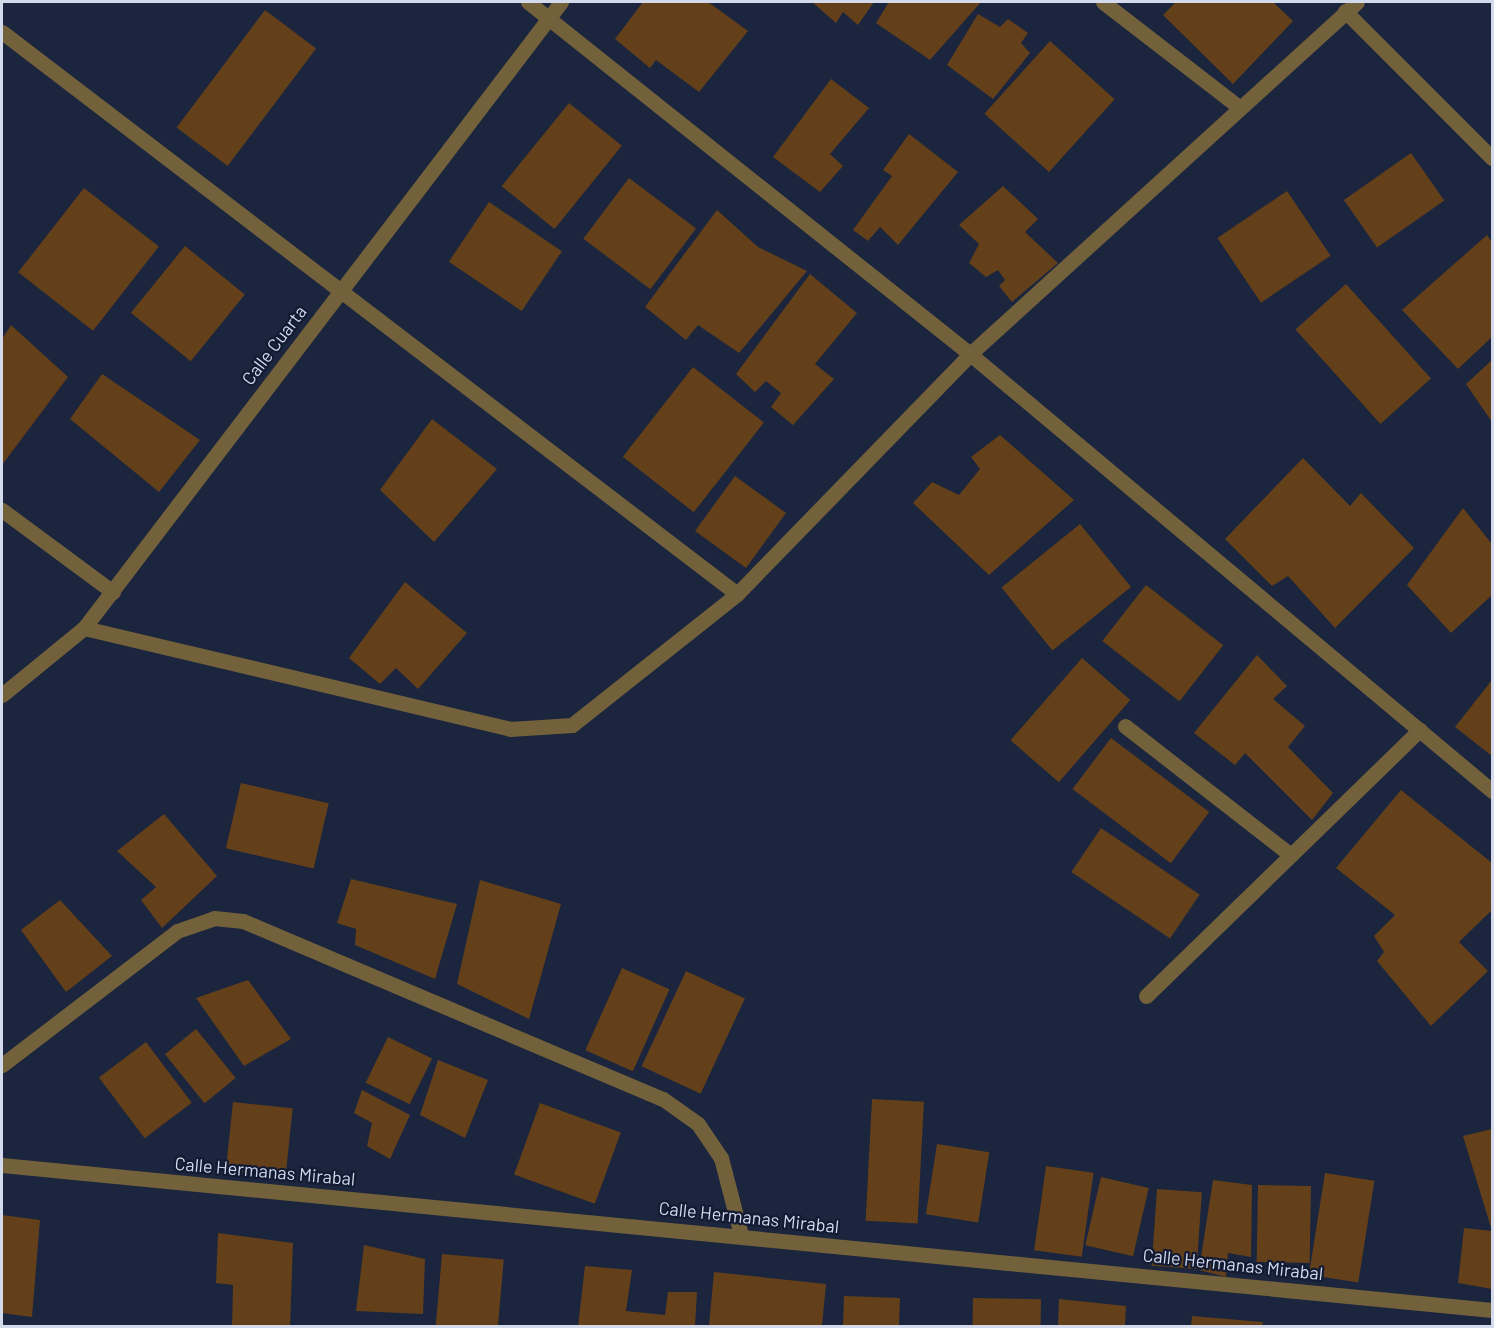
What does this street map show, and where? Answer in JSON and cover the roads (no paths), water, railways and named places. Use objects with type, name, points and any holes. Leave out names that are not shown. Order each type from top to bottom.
[{"type":"street","points":[[528,2],[970,354],[1492,791]]},
{"type":"street","name":"Calle Cuarta","points":[[2,694],[84,628],[561,2]]},
{"type":"street","points":[[1103,2],[1239,107]]},
{"type":"street","points":[[84,628],[510,729],[542,731],[572,725],[737,594],[970,354],[1351,6],[1492,158]]},
{"type":"street","points":[[2,32],[337,294],[737,594]]},
{"type":"street","points":[[2,510],[113,592]]},
{"type":"street","points":[[1125,726],[1291,855]]},
{"type":"street","points":[[1146,996],[1419,730]]},
{"type":"street","points":[[2,1065],[177,931],[214,918],[243,921],[663,1099],[698,1124],[721,1158],[741,1235]]},
{"type":"street","name":"Calle Hermanas Mirabal","points":[[2,1165],[741,1235],[1492,1310]]}]
